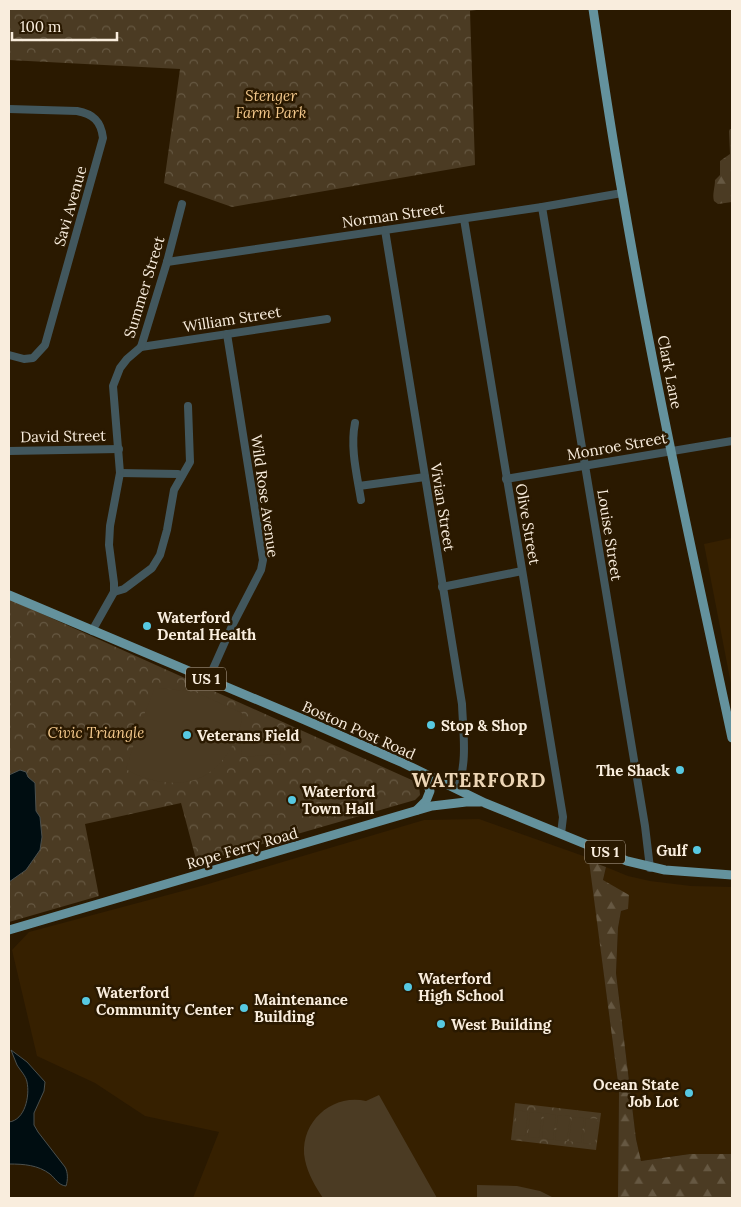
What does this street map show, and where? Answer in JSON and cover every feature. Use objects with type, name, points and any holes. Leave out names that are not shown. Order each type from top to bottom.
[{"type":"main road","name":"Clark Lane","points":[[593,9],[622,193],[671,450],[732,738]]},
{"type":"main road","name":"Boston Post Road","points":[[9,595],[403,763],[485,803],[626,861],[650,868],[702,874],[732,875]]},
{"type":"main road","points":[[403,763],[410,771],[426,780],[429,787],[429,795],[426,801],[417,810]]},
{"type":"main road","name":"Rope Ferry Road","points":[[9,930],[417,810],[456,803],[485,803]]},
{"type":"street","name":"Savi Avenue","points":[[9,108],[88,113],[98,122],[102,129],[103,138],[45,345],[33,358],[24,359],[9,355]]},
{"type":"street","name":"Norman Street","points":[[168,262],[542,207],[622,193]]},
{"type":"street","name":"Summer Street","points":[[114,592],[109,545],[110,526],[120,473],[113,386],[120,368],[141,347],[168,262],[182,204]]},
{"type":"street","name":"Louise Street","points":[[542,207],[645,826],[650,868]]},
{"type":"street","name":"Olive Street","points":[[464,218],[563,818],[561,834]]},
{"type":"street","name":"Vivian Street","points":[[385,230],[462,704],[462,779],[457,789]]},
{"type":"street","name":"William Street","points":[[141,347],[328,319]]},
{"type":"street","name":"Wild Rose Avenue","points":[[208,680],[232,626],[262,570],[227,334]]},
{"type":"street","points":[[92,631],[114,592],[124,589],[152,568],[157,561],[167,530],[172,496],[190,462],[188,406]]},
{"type":"street","points":[[355,423],[353,439],[361,500]]},
{"type":"street","name":"Monroe Street","points":[[506,479],[732,441]]},
{"type":"street","name":"David Street","points":[[9,451],[119,449]]},
{"type":"street","points":[[120,473],[178,474],[181,477]]},
{"type":"street","points":[[359,486],[425,477]]},
{"type":"street","points":[[442,587],[522,572]]},
{"type":"shaded area","points":[[732,538],[732,689],[704,544]]},
{"type":"shaded area","points":[[20,770],[26,772],[28,777],[35,783],[36,811],[40,817],[42,837],[40,850],[26,870],[9,882],[9,775]]},
{"type":"shaded area","name":"Waterford High School","points":[[479,819],[589,858],[619,1090],[618,1198],[193,1198],[219,1132],[145,1116],[95,1083],[37,1056],[12,950],[29,932],[205,885],[424,820]]},
{"type":"shaded area","points":[[606,867],[628,876],[650,881],[691,886],[732,887],[732,1154],[690,1154],[641,1161],[636,1139],[616,973],[618,928],[621,911],[628,909],[603,880]]},
{"type":"shaded area","points":[[11,1050],[27,1062],[45,1082],[44,1091],[34,1113],[34,1125],[65,1167],[67,1171],[66,1186],[59,1183],[50,1174],[36,1167],[9,1164],[9,1122],[19,1117],[23,1112],[28,1094],[26,1080]]},
{"type":"green space","name":"Stenger Farm Park","points":[[9,9],[483,9],[470,11],[475,165],[232,207],[164,183],[180,69],[9,60]]},
{"type":"green space","points":[[730,129],[732,129],[732,202],[718,204],[713,198],[715,180],[720,175],[720,161],[730,154]]},
{"type":"green space","name":"Civic Triangle","points":[[9,599],[414,781],[419,785],[420,795],[415,800],[197,863],[181,803],[85,824],[99,896],[9,922]]},
{"type":"green space","name":"Veterans Field","points":[[158,688],[195,692],[242,713],[239,730],[227,754],[215,768],[198,779],[177,783],[155,781],[126,769],[140,725],[154,690]]},
{"type":"green space","points":[[279,733],[281,754],[242,757],[240,737]]},
{"type":"green space","points":[[589,861],[606,867],[603,880],[629,895],[628,909],[621,911],[618,928],[616,973],[636,1139],[641,1161],[690,1154],[732,1154],[732,1198],[618,1198],[619,1090]]},
{"type":"green space","points":[[379,1095],[437,1198],[323,1198],[315,1184],[306,1165],[304,1147],[312,1123],[329,1107],[353,1100],[366,1101]]},
{"type":"green space","points":[[515,1103],[601,1113],[596,1150],[511,1140]]},
{"type":"green space","points":[[517,1110],[528,1112],[525,1136],[514,1135]]},
{"type":"green space","points":[[530,1112],[542,1113],[539,1138],[528,1137]]},
{"type":"green space","points":[[544,1113],[556,1115],[553,1140],[542,1138]]},
{"type":"green space","points":[[558,1115],[570,1116],[567,1141],[555,1140]]},
{"type":"green space","points":[[572,1117],[584,1118],[581,1143],[569,1141]]},
{"type":"green space","points":[[586,1118],[598,1119],[595,1144],[583,1143]]},
{"type":"green space","points":[[477,1185],[517,1186],[540,1191],[554,1198],[477,1198]]},
{"type":"place","name":"Waterford Dental Health","points":[[147,626]]},
{"type":"place","name":"Stop & Shop","points":[[431,725]]},
{"type":"place","name":"Veterans Field","points":[[187,735]]},
{"type":"place","name":"The Shack","points":[[680,770]]},
{"type":"place","name":"Waterford Town Hall","points":[[292,800]]},
{"type":"place","name":"Gulf","points":[[697,850]]},
{"type":"place","name":"Waterford High School","points":[[408,987]]},
{"type":"place","name":"Waterford Community Center","points":[[86,1001]]},
{"type":"place","name":"Maintenance Building","points":[[244,1008]]},
{"type":"place","name":"West Building","points":[[441,1024]]},
{"type":"place","name":"Ocean State Job Lot","points":[[689,1093]]},
{"type":"district","name":"WATERFORD","points":[[479,779]]}]
